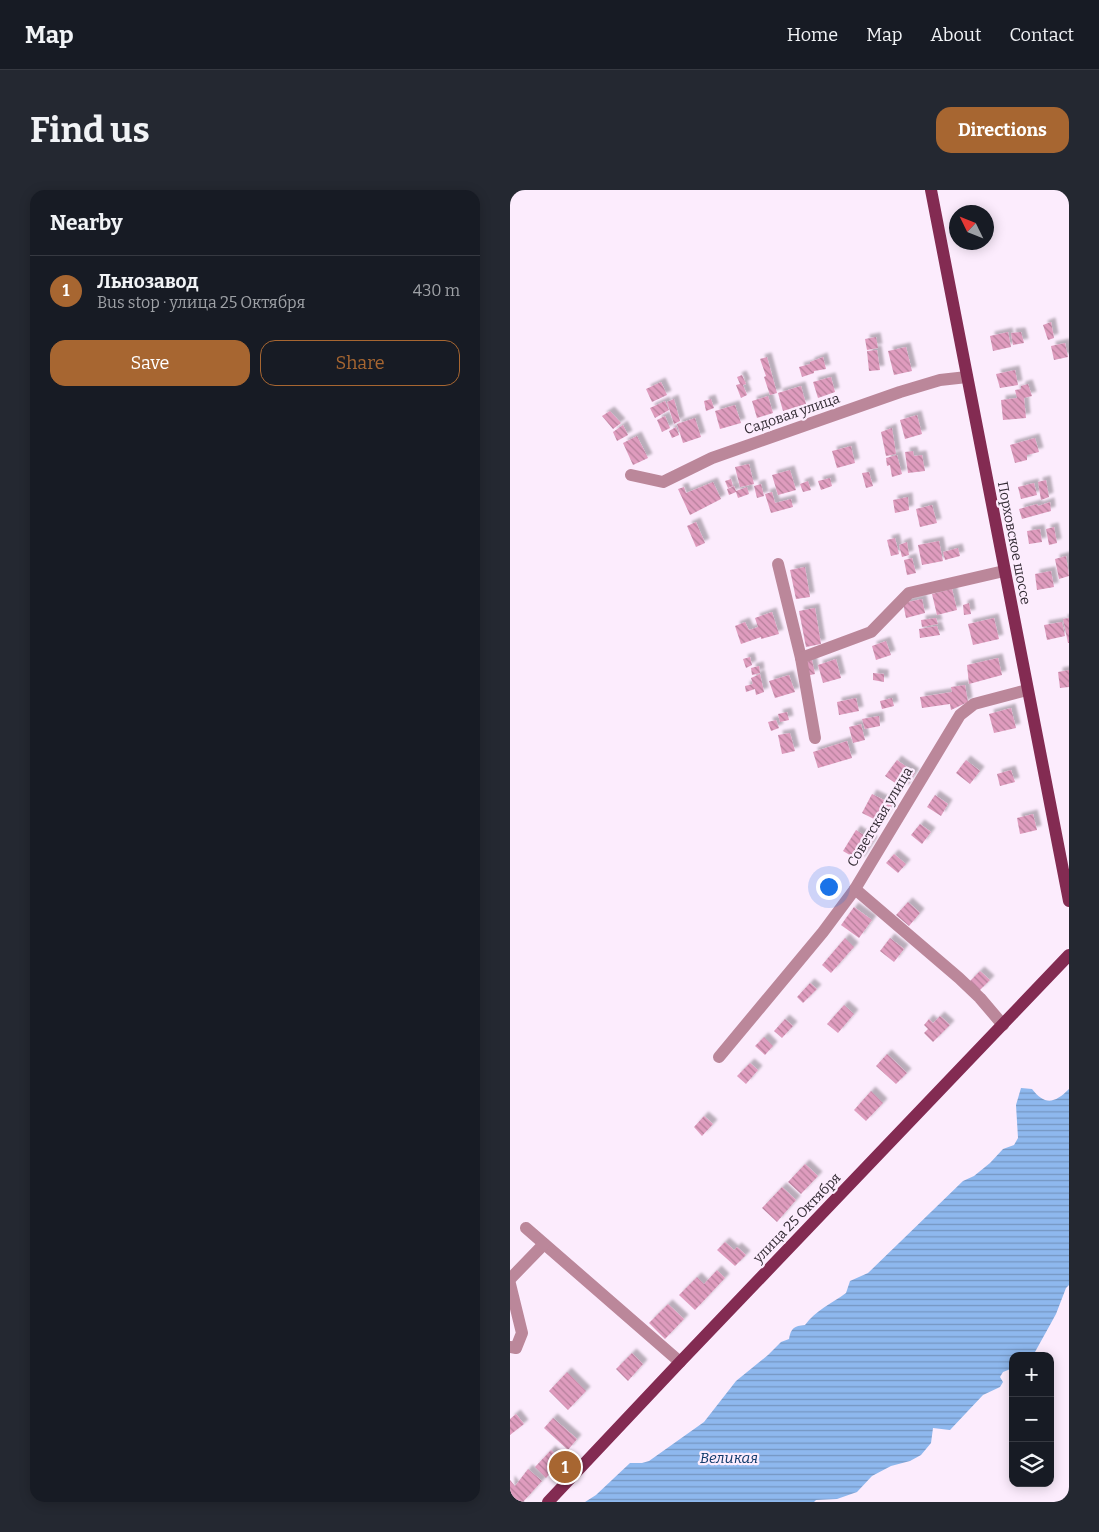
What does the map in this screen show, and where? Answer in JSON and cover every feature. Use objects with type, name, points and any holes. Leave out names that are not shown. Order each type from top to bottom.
[{"type":"main road","name":"Порховское шоссе","points":[[931,190],[1069,901]]},
{"type":"main road","name":"улица 25 Октября","points":[[548,1502],[1069,955]]},
{"type":"street","name":"Садовая улица","points":[[631,475],[663,482],[712,458],[900,392],[940,380],[967,377]]},
{"type":"street","points":[[778,564],[801,658],[815,738]]},
{"type":"street","points":[[801,658],[870,632],[909,593],[1004,571]]},
{"type":"street","name":"Советская улица","points":[[719,1057],[823,932],[855,889],[960,715],[974,704],[1027,690]]},
{"type":"street","points":[[855,889],[959,978],[980,998],[1002,1025]]},
{"type":"street","points":[[526,1228],[680,1362]]},
{"type":"street","points":[[510,1279],[544,1244]]},
{"type":"street","points":[[510,1284],[522,1333],[516,1348],[510,1347]]},
{"type":"water","name":"Великая","points":[[1021,1088],[1032,1089],[1041,1098],[1050,1101],[1055,1100],[1069,1089],[1069,1285],[1066,1288],[1056,1314],[1035,1352],[1009,1352],[1009,1370],[1003,1372],[1000,1377],[1003,1382],[1000,1387],[983,1395],[950,1430],[933,1428],[931,1443],[921,1455],[910,1461],[891,1466],[872,1476],[857,1492],[837,1499],[816,1500],[814,1502],[585,1502],[596,1495],[630,1463],[649,1461],[704,1422],[736,1381],[781,1342],[789,1339],[794,1328],[805,1325],[819,1311],[846,1293],[850,1281],[868,1273],[963,1181],[974,1176],[1003,1149],[1014,1145],[1018,1138],[1016,1105]]},
{"type":"building","points":[[1051,322],[1054,338],[1048,340],[1043,325]]},
{"type":"building","points":[[1008,332],[1011,347],[993,351],[990,336]]},
{"type":"building","points":[[1021,332],[1024,343],[1013,345],[1011,333]]},
{"type":"building","points":[[876,337],[878,348],[867,350],[865,339]]},
{"type":"building","points":[[1065,343],[1068,357],[1054,360],[1051,346]]},
{"type":"building","points":[[906,347],[912,371],[894,375],[888,351]]},
{"type":"building","points":[[877,350],[880,370],[869,371],[867,351]]},
{"type":"building","points":[[767,357],[777,393],[770,395],[760,359]]},
{"type":"building","points":[[823,357],[826,369],[814,371],[814,373],[802,377],[799,367]]},
{"type":"building","points":[[1015,370],[1018,385],[1000,388],[996,374]]},
{"type":"building","points":[[742,375],[746,384],[743,385],[747,395],[741,398],[736,385],[740,384],[737,377]]},
{"type":"building","points":[[831,377],[835,392],[818,398],[813,382]]},
{"type":"building","points":[[661,382],[667,395],[652,402],[646,389]]},
{"type":"building","points":[[1028,384],[1032,396],[1024,398],[1026,418],[1003,420],[1001,400],[1017,398],[1015,390],[1021,389],[1021,386]]},
{"type":"building","points":[[801,386],[806,404],[783,411],[778,393]]},
{"type":"building","points":[[768,396],[773,413],[757,418],[752,401]]},
{"type":"building","points":[[674,399],[680,421],[674,424],[667,402]]},
{"type":"building","points":[[711,399],[714,408],[706,411],[704,401]]},
{"type":"building","points":[[665,401],[669,410],[655,418],[650,408]]},
{"type":"building","points":[[735,405],[741,423],[720,429],[715,411]]},
{"type":"building","points":[[610,411],[621,423],[613,429],[602,416]]},
{"type":"building","points":[[917,415],[922,434],[905,439],[900,420]]},
{"type":"building","points":[[665,416],[670,428],[662,432],[657,420]]},
{"type":"building","points":[[695,418],[701,437],[683,443],[677,424]]},
{"type":"building","points":[[623,425],[628,435],[617,441],[613,432]]},
{"type":"building","points":[[676,427],[679,435],[672,438],[669,431]]},
{"type":"building","points":[[892,428],[896,454],[886,456],[881,432]]},
{"type":"building","points":[[637,436],[648,458],[633,465],[623,443]]},
{"type":"building","points":[[1035,438],[1039,452],[1027,455],[1027,460],[1015,463],[1010,445]]},
{"type":"building","points":[[851,446],[855,463],[837,468],[832,451]]},
{"type":"building","points":[[913,451],[914,456],[922,455],[925,471],[908,473],[905,452]]},
{"type":"building","points":[[897,455],[902,474],[892,477],[890,465],[887,466],[886,458]]},
{"type":"building","points":[[749,464],[754,484],[740,487],[735,467]]},
{"type":"building","points":[[790,470],[796,490],[778,495],[772,475]]},
{"type":"building","points":[[869,472],[873,486],[866,488],[862,473]]},
{"type":"building","points":[[830,478],[832,486],[821,490],[818,481]]},
{"type":"building","points":[[731,479],[733,486],[728,488],[725,481]]},
{"type":"building","points":[[1046,480],[1049,497],[1041,500],[1038,482]]},
{"type":"building","points":[[808,481],[811,490],[803,492],[800,484]]},
{"type":"building","points":[[713,482],[721,499],[690,515],[678,489],[684,487],[686,493]]},
{"type":"building","points":[[1034,483],[1037,495],[1021,499],[1018,487]]},
{"type":"building","points":[[761,484],[764,496],[757,498],[754,486]]},
{"type":"building","points":[[734,486],[736,491],[747,487],[749,494],[738,498],[736,492],[729,495],[727,489]]},
{"type":"building","points":[[772,492],[775,503],[791,499],[793,507],[771,513],[765,494]]},
{"type":"building","points":[[908,497],[909,510],[895,513],[893,500]]},
{"type":"building","points":[[1050,502],[1051,511],[1022,519],[1019,509]]},
{"type":"building","points":[[932,505],[937,523],[920,527],[916,509]]},
{"type":"building","points":[[696,522],[705,543],[696,547],[687,526]]},
{"type":"building","points":[[1054,527],[1057,543],[1049,545],[1046,529]]},
{"type":"building","points":[[1040,529],[1042,542],[1029,544],[1027,531]]},
{"type":"building","points":[[895,538],[899,554],[891,556],[887,540]]},
{"type":"building","points":[[939,541],[943,561],[922,565],[918,545]]},
{"type":"building","points":[[907,542],[909,555],[902,557],[899,545]]},
{"type":"building","points":[[958,548],[960,556],[945,560],[943,552]]},
{"type":"building","points":[[1066,556],[1069,576],[1059,579],[1055,559]]},
{"type":"building","points":[[912,558],[916,573],[907,575],[904,560]]},
{"type":"building","points":[[805,567],[810,597],[796,599],[790,570]]},
{"type":"building","points":[[1051,571],[1054,587],[1037,590],[1035,574]]},
{"type":"building","points":[[952,589],[957,610],[937,615],[932,594]]},
{"type":"building","points":[[922,599],[925,613],[906,618],[903,603]]},
{"type":"building","points":[[969,603],[971,614],[964,615],[963,605]]},
{"type":"building","points":[[815,608],[821,644],[806,647],[799,611]]},
{"type":"building","points":[[772,612],[779,634],[761,639],[761,637],[741,644],[735,626],[745,622],[749,630],[758,627],[755,618]]},
{"type":"building","points":[[936,618],[938,624],[922,627],[921,620]]},
{"type":"building","points":[[994,618],[999,639],[973,645],[968,624]]},
{"type":"building","points":[[1069,618],[1069,643],[1068,643],[1063,619]]},
{"type":"building","points":[[1062,622],[1065,636],[1047,640],[1044,625]]},
{"type":"building","points":[[937,626],[940,635],[920,638],[919,629]]},
{"type":"building","points":[[886,641],[891,655],[876,660],[872,646]]},
{"type":"building","points":[[750,657],[752,665],[746,668],[743,659]]},
{"type":"building","points":[[998,658],[1002,675],[969,684],[967,665]]},
{"type":"building","points":[[836,659],[841,678],[823,683],[818,665]]},
{"type":"building","points":[[812,660],[815,674],[806,676],[803,663]]},
{"type":"building","points":[[759,666],[760,673],[752,675],[751,668]]},
{"type":"building","points":[[1069,670],[1069,687],[1060,688],[1058,672]]},
{"type":"building","points":[[873,673],[884,674],[884,682],[873,680]]},
{"type":"building","points":[[760,674],[764,692],[756,695],[755,689],[746,692],[745,686],[753,684],[751,678]]},
{"type":"building","points":[[789,675],[795,692],[775,698],[769,681]]},
{"type":"building","points":[[965,685],[968,702],[951,710],[950,704],[922,708],[920,697],[952,692],[951,687]]},
{"type":"building","points":[[856,698],[859,711],[839,715],[837,702]]},
{"type":"building","points":[[892,698],[894,706],[882,709],[880,701]]},
{"type":"building","points":[[1011,708],[1016,728],[994,733],[989,714]]},
{"type":"building","points":[[787,712],[789,720],[780,722],[778,714]]},
{"type":"building","points":[[879,716],[880,726],[865,729],[862,719]]},
{"type":"building","points":[[776,720],[779,728],[771,731],[768,722]]},
{"type":"building","points":[[861,724],[865,740],[853,743],[849,727]]},
{"type":"building","points":[[790,733],[795,751],[782,754],[778,735]]},
{"type":"building","points":[[847,741],[852,758],[818,768],[813,752]]},
{"type":"building","points":[[897,760],[915,773],[904,789],[885,776]]},
{"type":"building","points":[[966,760],[980,771],[970,784],[956,773]]},
{"type":"building","points":[[1011,770],[1015,782],[1000,786],[997,774]]},
{"type":"building","points":[[872,794],[892,804],[882,823],[862,813]]},
{"type":"building","points":[[935,795],[948,804],[941,816],[927,807]]},
{"type":"building","points":[[1033,814],[1037,830],[1020,834],[1017,818]]},
{"type":"building","points":[[920,824],[931,832],[922,844],[911,835]]},
{"type":"building","points":[[856,830],[873,841],[860,861],[843,851]]},
{"type":"building","points":[[894,854],[906,864],[898,873],[886,863]]},
{"type":"building","points":[[908,902],[920,913],[909,926],[896,915]]},
{"type":"building","points":[[854,907],[872,920],[859,938],[841,925]]},
{"type":"building","points":[[845,938],[854,947],[831,973],[822,965]]},
{"type":"building","points":[[890,938],[904,949],[894,962],[880,951]]},
{"type":"building","points":[[980,971],[990,980],[979,991],[969,982]]},
{"type":"building","points":[[810,983],[817,989],[803,1003],[797,997]]},
{"type":"building","points":[[844,1005],[854,1014],[838,1033],[827,1024]]},
{"type":"building","points":[[940,1016],[950,1025],[933,1042],[924,1033],[928,1029],[924,1025],[929,1019],[933,1023]]},
{"type":"building","points":[[785,1019],[793,1026],[782,1038],[774,1031]]},
{"type":"building","points":[[764,1037],[773,1046],[765,1055],[755,1046]]},
{"type":"building","points":[[887,1054],[907,1073],[896,1084],[876,1066]]},
{"type":"building","points":[[750,1063],[758,1070],[746,1084],[737,1076]]},
{"type":"building","points":[[871,1091],[883,1103],[866,1121],[854,1110]]},
{"type":"building","points":[[704,1116],[713,1124],[702,1136],[694,1127]]},
{"type":"building","points":[[805,1164],[818,1176],[801,1194],[788,1182]]},
{"type":"building","points":[[782,1187],[796,1200],[777,1222],[762,1208]]},
{"type":"building","points":[[725,1242],[734,1250],[737,1247],[746,1255],[735,1266],[717,1250]]},
{"type":"building","points":[[717,1270],[725,1278],[695,1310],[679,1295],[697,1277],[704,1284]]},
{"type":"building","points":[[668,1304],[684,1319],[665,1339],[649,1323]]},
{"type":"building","points":[[632,1353],[643,1364],[628,1381],[616,1369]]},
{"type":"building","points":[[567,1372],[586,1391],[568,1410],[549,1391]]},
{"type":"building","points":[[516,1414],[524,1424],[510,1435],[510,1419]]},
{"type":"building","points":[[553,1418],[577,1439],[568,1450],[544,1428]]},
{"type":"building","points":[[551,1450],[562,1460],[546,1478],[535,1467]]},
{"type":"building","points":[[528,1469],[542,1481],[523,1502],[510,1502],[510,1480],[515,1486]]},
{"type":"place","name":"Льнозавод","points":[[565,1467]]}]
